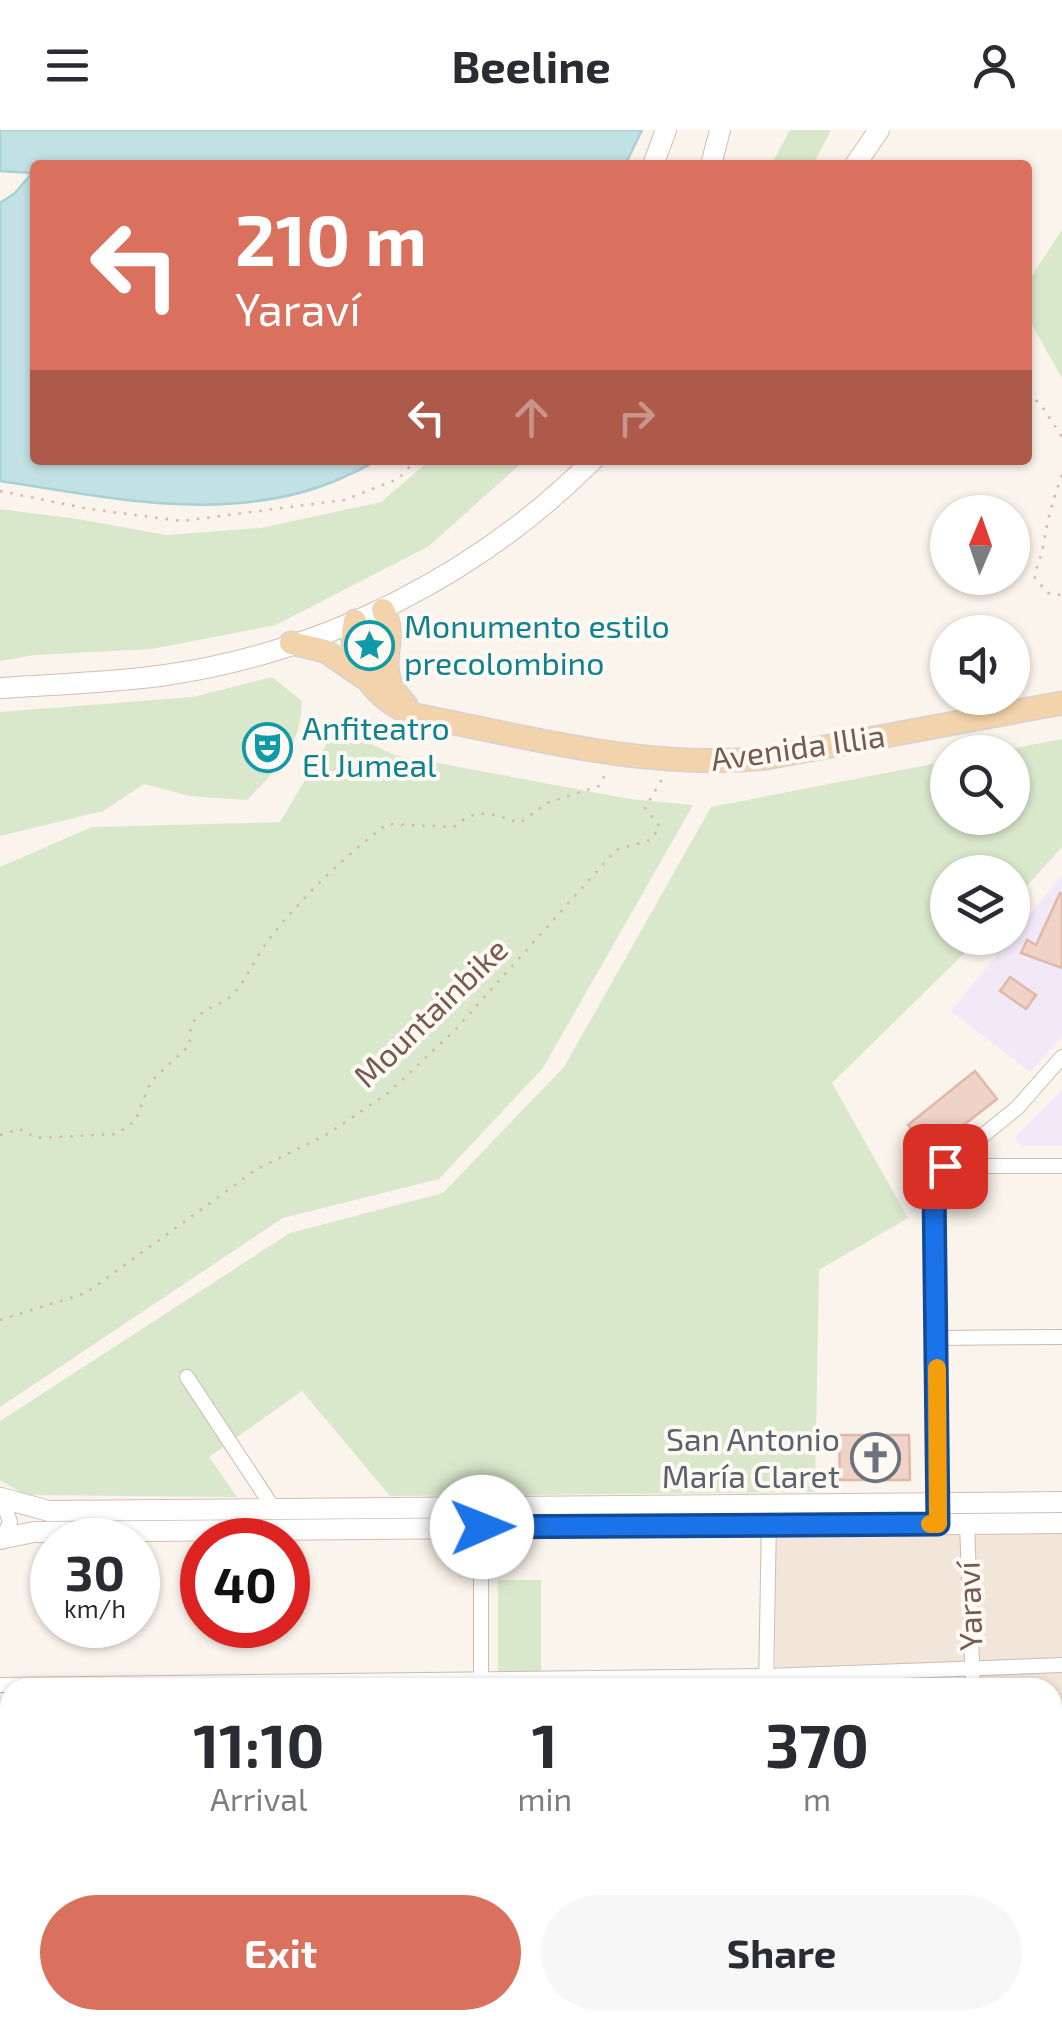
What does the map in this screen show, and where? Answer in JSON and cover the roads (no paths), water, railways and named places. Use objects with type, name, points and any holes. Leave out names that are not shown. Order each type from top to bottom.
[{"type":"main road","points":[[383,610],[391,634],[385,662],[388,678],[400,700],[416,715]]},
{"type":"main road","points":[[355,621],[356,654],[368,681]]},
{"type":"main road","name":"Avenida Illia","points":[[290,644],[325,650],[368,681],[384,700],[416,715],[673,762],[766,758],[1062,703]]},
{"type":"street","points":[[654,160],[666,130]]},
{"type":"street","points":[[712,160],[720,130]]},
{"type":"street","points":[[858,160],[879,130]]},
{"type":"street","points":[[0,688],[166,675],[243,658],[355,621],[383,610],[493,546],[529,520],[588,465]]},
{"type":"street","points":[[938,1514],[934,1188],[945,1166],[1017,1108],[1062,1056]]},
{"type":"street","points":[[945,1166],[1062,1166]]},
{"type":"street","points":[[936,1338],[1062,1337]]},
{"type":"street","points":[[187,1377],[274,1509]]},
{"type":"street","points":[[1,1497],[48,1511],[274,1509],[482,1517]]},
{"type":"street","points":[[1,1497],[10,1522],[2,1540]]},
{"type":"street","points":[[2,1540],[34,1532],[482,1517],[938,1514],[1062,1502]]},
{"type":"street","points":[[938,1514],[966,1524],[1062,1523]]},
{"type":"street","points":[[767,1678],[769,1515]]},
{"type":"street","points":[[481,1678],[482,1517]]},
{"type":"street","name":"Yaraví","points":[[966,1524],[974,1678]]},
{"type":"street","points":[[826,1678],[1062,1665]]},
{"type":"water","points":[[0,130],[642,130],[627,160],[30,160],[30,173],[0,171]]},
{"type":"water","points":[[30,175],[30,465],[368,465],[301,493],[216,505],[129,500],[0,481],[0,203]]},
{"type":"place","name":"Monumento estilo precolombino","points":[[369,645]]},
{"type":"place","name":"Anfiteatro El Jumeal","points":[[267,747]]},
{"type":"place","name":"San Antonio María Claret","points":[[875,1458]]}]
